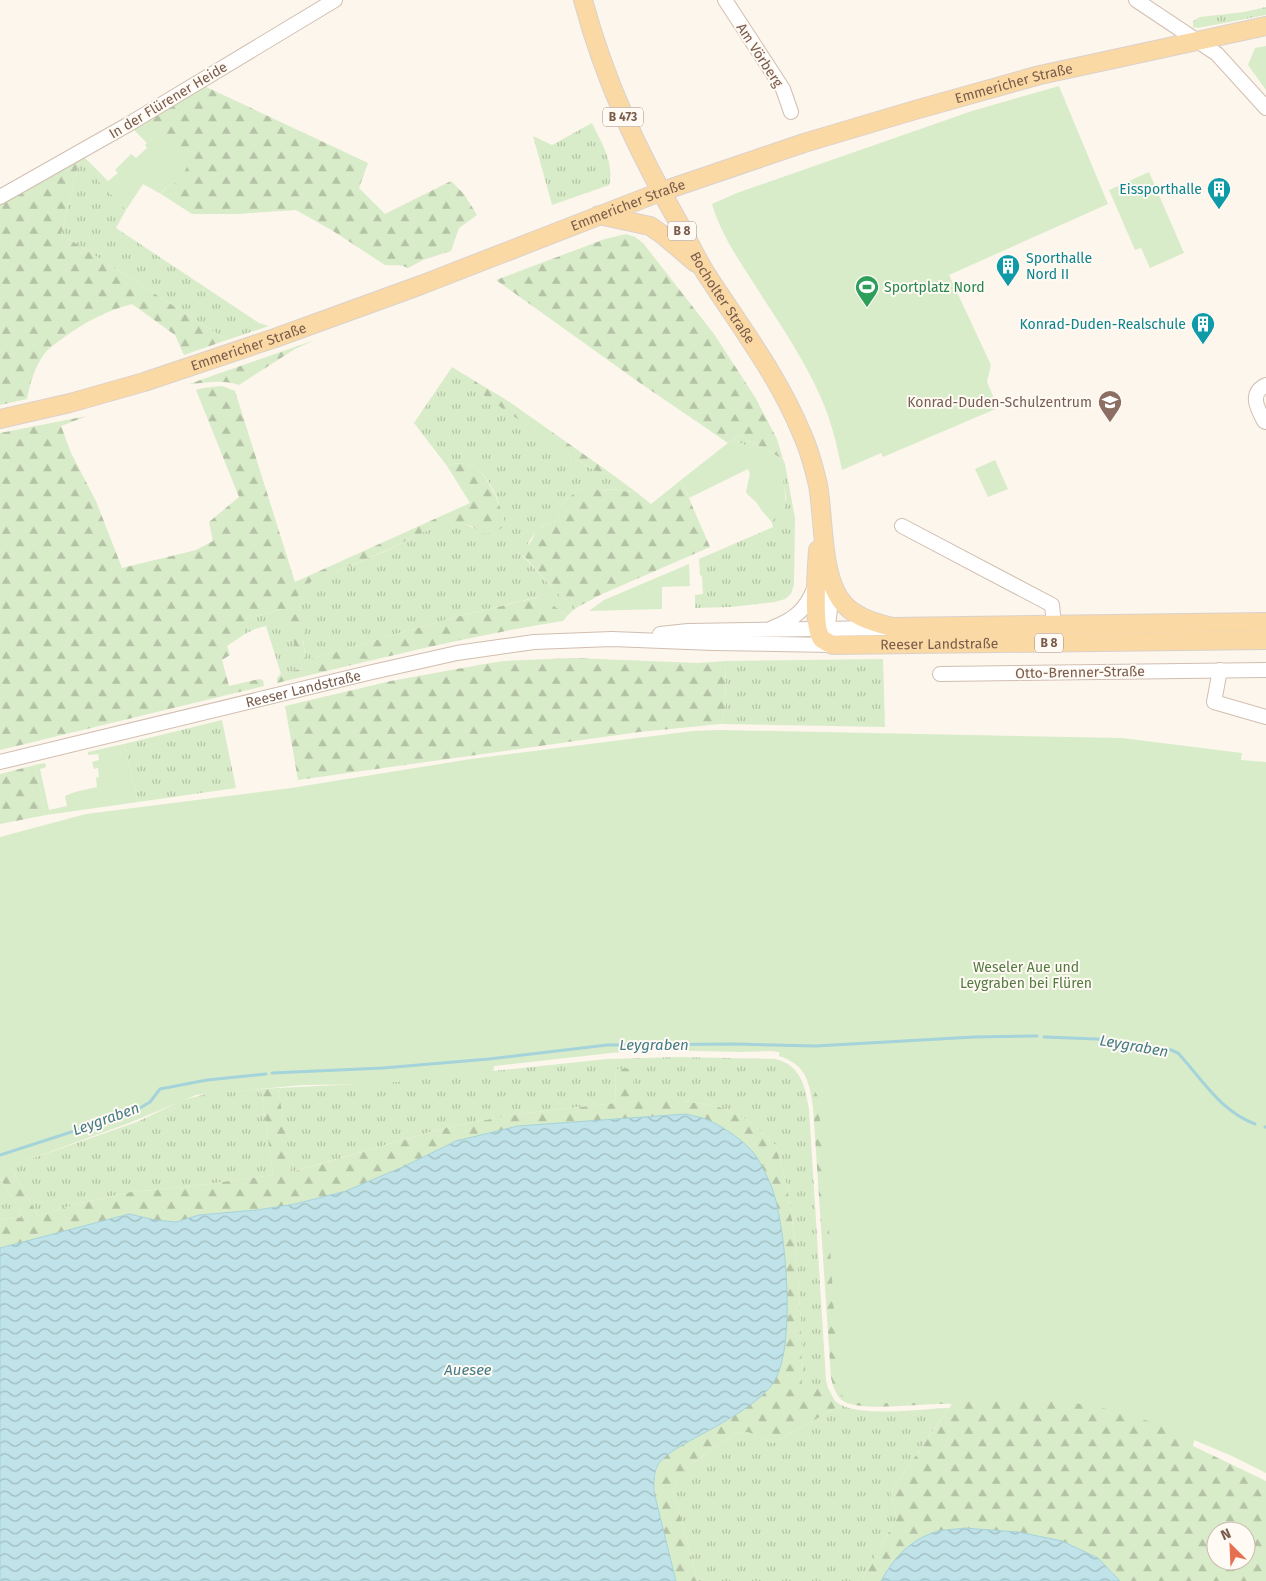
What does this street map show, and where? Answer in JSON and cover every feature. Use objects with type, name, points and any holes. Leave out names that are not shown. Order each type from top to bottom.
[{"type":"main road","name":"Bocholter Straße","points":[[583,0],[593,38],[613,94],[660,192],[704,270],[782,389],[803,435],[818,484],[823,581],[823,637]]},
{"type":"main road","name":"Emmericher Straße","points":[[0,419],[144,382],[275,338],[421,285],[660,192],[804,143],[1031,77],[1266,26]]},
{"type":"main road","points":[[599,215],[650,226],[704,270]]},
{"type":"main road","name":"B 8","points":[[823,581],[850,610],[874,622],[892,627]]},
{"type":"main road","name":"Reeser Landstraße","points":[[892,627],[1266,622]]},
{"type":"main road","name":"Reeser Landstraße","points":[[823,637],[1266,640]]},
{"type":"street","name":"In der Flürener Heide","points":[[0,197],[128,124],[335,0]]},
{"type":"street","name":"Am Vörberg","points":[[724,0],[783,89],[791,112]]},
{"type":"street","points":[[1136,0],[1217,54],[1266,108]]},
{"type":"street","points":[[1266,385],[1257,391],[1255,402],[1266,422]]},
{"type":"street","points":[[902,526],[1052,605],[1054,625]]},
{"type":"street","points":[[764,631],[785,623],[800,612],[823,581]]},
{"type":"street","name":"Reeser Landstraße","points":[[612,639],[712,643],[823,637],[892,627]]},
{"type":"street","name":"Reeser Landstraße","points":[[0,762],[456,653],[534,642],[612,639],[688,631],[764,631],[823,637]]},
{"type":"street","points":[[1220,670],[1214,702],[1266,717]]},
{"type":"street","name":"Otto-Brenner-Straße","points":[[940,674],[1266,670]]},
{"type":"green space","points":[[1266,7],[1266,15],[1198,28],[1193,27],[1193,21],[1200,17],[1244,12]]},
{"type":"green space","points":[[1266,46],[1266,90],[1248,65],[1255,48]]},
{"type":"green space","points":[[202,85],[368,163],[359,188],[385,214],[451,181],[464,194],[477,215],[459,228],[451,251],[423,260],[408,268],[385,265],[333,231],[296,210],[237,214],[192,214],[161,194],[167,186],[175,183],[147,117]]},
{"type":"green space","name":"Sportplatz Nord","points":[[1059,86],[1108,204],[949,275],[991,365],[987,382],[998,408],[883,457],[881,453],[842,470],[826,409],[810,374],[728,242],[712,204],[737,193],[972,111]]},
{"type":"green space","points":[[147,117],[191,156],[179,180],[166,187],[161,194],[143,184],[126,210],[81,163],[80,158],[83,156],[108,181],[118,173],[115,170],[131,154],[136,158],[147,148],[145,145],[147,143],[131,127]]},
{"type":"green space","points":[[592,123],[609,161],[609,185],[552,205],[533,136],[552,145]]},
{"type":"green space","points":[[80,158],[82,163],[126,210],[116,228],[259,323],[269,326],[227,340],[61,234]]},
{"type":"green space","points":[[80,158],[61,234],[227,340],[184,355],[175,335],[132,304],[96,318],[79,327],[54,345],[38,363],[27,399],[0,405],[0,202]]},
{"type":"green space","points":[[1149,172],[1184,253],[1150,268],[1141,248],[1135,250],[1109,190]]},
{"type":"green space","points":[[626,234],[635,237],[643,243],[714,334],[755,397],[777,439],[783,459],[738,435],[728,443],[496,280],[605,239]]},
{"type":"green space","points":[[315,340],[295,349],[239,385],[220,382],[189,384]]},
{"type":"green space","points":[[452,367],[475,381],[473,387],[576,460],[596,471],[605,474],[609,472],[636,492],[613,489],[601,491],[581,488],[562,503],[556,520],[540,527],[527,545],[523,556],[557,593],[576,608],[568,615],[538,597],[460,616],[306,660],[296,588],[386,551],[438,526],[460,523],[478,532],[504,519],[497,498],[486,478],[469,465],[459,463],[447,466],[414,423]]},
{"type":"green space","points":[[475,381],[508,401],[609,472],[605,474],[596,471],[576,460],[472,387]]},
{"type":"green space","points":[[222,386],[235,391],[295,582],[470,503],[447,466],[464,463],[477,469],[491,487],[502,513],[505,525],[495,532],[488,534],[480,533],[472,526],[463,524],[441,526],[297,588],[306,635],[303,641],[306,660],[460,616],[539,597],[568,615],[563,621],[455,641],[277,683],[277,678],[281,674],[303,668],[282,609],[245,619],[245,634],[227,646],[230,655],[222,660],[229,686],[259,679],[263,680],[264,686],[0,750],[0,433],[87,416],[61,426],[71,453],[96,501],[122,568],[196,550],[213,541],[209,522],[239,497],[196,390]]},
{"type":"green space","points":[[738,435],[783,459],[785,464],[795,518],[794,584],[791,594],[785,599],[775,602],[731,607],[695,608],[695,595],[703,594],[699,559],[773,527],[771,521],[780,512],[786,499],[780,472],[776,465],[762,454],[733,439]]},
{"type":"green space","points":[[733,439],[768,458],[780,471],[784,488],[785,511],[771,521],[747,494],[750,474],[748,469],[689,498],[681,480]]},
{"type":"green space","points":[[995,460],[1008,489],[988,497],[975,469]]},
{"type":"green space","points":[[681,480],[710,547],[600,595],[576,608],[557,593],[523,555],[523,551],[532,540],[536,529],[556,520],[562,503],[581,488],[589,487],[601,491],[613,489],[636,492],[651,504]]},
{"type":"green space","points":[[689,564],[690,586],[662,587],[662,609],[589,611],[604,600]]},
{"type":"green space","points":[[283,609],[303,668],[281,674],[266,626],[245,634],[244,619]]},
{"type":"green space","points":[[574,658],[698,663],[725,661],[726,704],[721,724],[639,732],[298,780],[285,706],[391,681],[503,661]]},
{"type":"green space","points":[[883,659],[885,727],[721,724],[726,704],[725,661]]},
{"type":"green space","points":[[222,720],[236,788],[138,802],[124,744]]},
{"type":"green space","name":"Weseler Aue und Leygraben bei Flüren","points":[[693,731],[1122,738],[1242,753],[1241,760],[1266,762],[1266,1473],[1232,1456],[1151,1422],[1117,1411],[1065,1401],[1022,1398],[914,1403],[853,1403],[839,1393],[829,1230],[818,1097],[801,1065],[794,1057],[785,1053],[771,1051],[652,1050],[494,1066],[493,1073],[375,1084],[303,1085],[196,1095],[129,1123],[0,1170],[0,837],[86,814],[291,788],[471,759]]},
{"type":"green space","points":[[124,744],[138,802],[46,815],[35,765],[45,763],[46,767],[40,769],[49,810],[67,806],[65,796],[97,787],[98,768],[94,769],[92,762],[99,760],[98,754],[88,755],[88,752]]},
{"type":"green space","points":[[35,765],[46,815],[0,824],[0,774]]},
{"type":"green space","points":[[817,928],[1199,1420],[1193,1446],[1266,1481],[1266,1581],[1120,1581],[1098,1558],[1062,1541],[1018,1532],[964,1528],[889,1567],[881,1581],[861,1581],[897,1518],[891,1491],[952,1404],[865,1406],[843,1401],[835,1391],[831,1378],[813,1107],[808,1082],[801,1070],[796,1064],[779,1056]]},
{"type":"green space","points":[[679,1057],[775,1059],[791,1066],[800,1078],[806,1092],[809,1109],[828,1388],[802,1388],[801,1323],[796,1248],[787,1186],[776,1146],[748,1120],[719,1107],[684,1101],[635,1101],[615,1069],[616,1103],[518,1114],[448,1127],[291,1172],[278,1088],[378,1083],[607,1059]]},
{"type":"green space","points":[[632,1068],[635,1101],[684,1101],[719,1107],[748,1120],[776,1146],[787,1186],[796,1248],[801,1323],[802,1387],[828,1388],[835,1401],[841,1405],[773,1443],[748,1432],[734,1434],[686,1468],[677,1479],[673,1490],[698,1581],[676,1581],[654,1492],[655,1479],[658,1464],[671,1451],[730,1419],[787,1324],[784,1250],[774,1192],[756,1156],[456,1141],[405,1166],[346,1191],[295,1204],[257,1210],[199,1215],[176,1222],[155,1221],[129,1214],[0,1248],[0,1220],[24,1217],[0,1178],[0,1170],[10,1166],[38,1216],[81,1203],[131,1192],[194,1186],[273,1175],[261,1089],[278,1088],[292,1172],[448,1127],[518,1114],[616,1103],[615,1069]]},
{"type":"green space","points":[[261,1089],[273,1175],[194,1186],[131,1192],[81,1203],[38,1216],[10,1166],[137,1122],[183,1100],[210,1093]]},
{"type":"green space","points":[[0,1178],[24,1217],[0,1220]]},
{"type":"green space","points":[[841,1405],[864,1411],[909,1411],[949,1408],[891,1491],[897,1518],[861,1581],[698,1581],[673,1490],[677,1479],[686,1468],[734,1434],[748,1432],[773,1443]]},
{"type":"water","name":"Auesee","points":[[686,1114],[708,1120],[747,1145],[756,1156],[771,1185],[782,1234],[787,1288],[787,1316],[781,1363],[775,1380],[769,1389],[738,1413],[671,1452],[657,1466],[654,1492],[676,1581],[0,1581],[0,1248],[129,1214],[155,1220],[176,1222],[199,1215],[257,1210],[295,1204],[346,1191],[405,1166],[456,1141],[518,1126]]},
{"type":"water","points":[[964,1528],[1018,1532],[1062,1541],[1098,1558],[1120,1581],[881,1581],[891,1565],[908,1546],[936,1532]]},
{"type":"waterway","name":"Leygraben","points":[[272,1073],[383,1068],[489,1059],[607,1045],[735,1044],[816,1046],[974,1037],[1037,1036]]},
{"type":"waterway","name":"Leygraben","points":[[1044,1037],[1097,1039],[1171,1050],[1178,1053],[1222,1103],[1255,1124]]},
{"type":"waterway","name":"Leygraben","points":[[0,1155],[133,1112],[150,1102],[160,1089],[207,1080],[266,1074]]},
{"type":"place","name":"Eissporthalle","points":[[1219,210]]},
{"type":"place","name":"Sporthalle Nord II","points":[[1008,287]]},
{"type":"place","name":"Sportplatz Nord","points":[[867,308]]},
{"type":"place","name":"Konrad-Duden-Realschule","points":[[1203,345]]},
{"type":"place","name":"Konrad-Duden-Schulzentrum","points":[[1110,423]]}]
